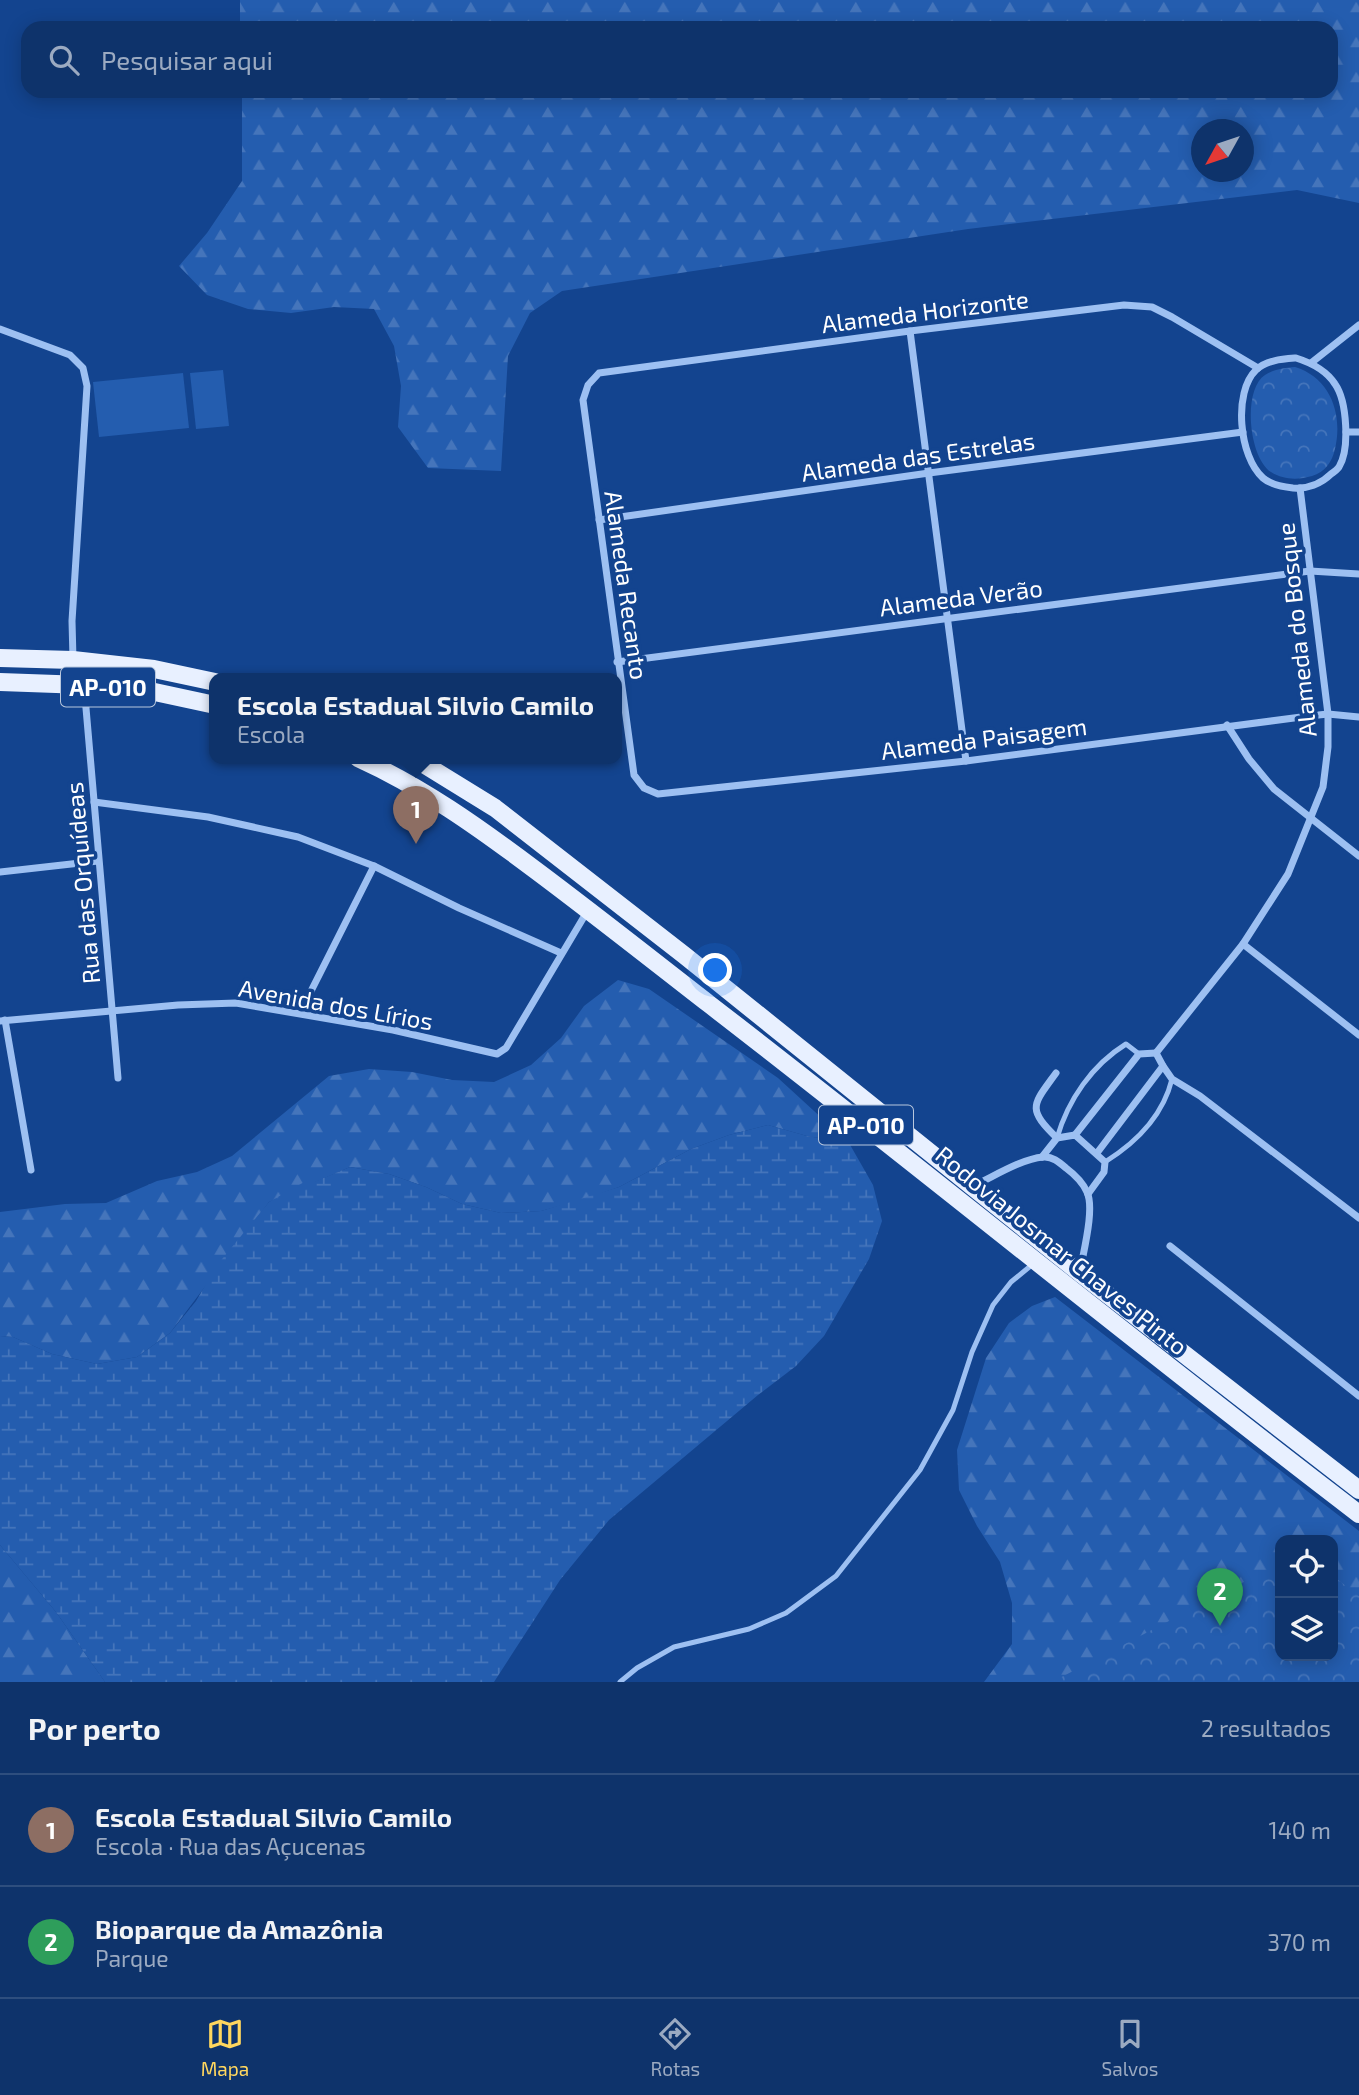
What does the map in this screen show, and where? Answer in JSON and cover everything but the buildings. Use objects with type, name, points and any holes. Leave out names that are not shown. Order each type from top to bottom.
[{"type":"main road","name":"AP-010","points":[[0,658],[74,660],[154,669],[209,681]]},
{"type":"main road","name":"AP-010","points":[[0,682],[84,684],[150,691],[209,704]]},
{"type":"main road","name":"Rodovia Josmar Chaves Pinto","points":[[371,764],[393,774],[481,829],[588,909],[1359,1514]]},
{"type":"main road","name":"Rodovia Josmar Chaves Pinto","points":[[424,764],[495,808],[684,954],[1080,1273],[1359,1490]]},
{"type":"main road","points":[[670,973],[684,954]]},
{"type":"main road","points":[[1230,1415],[1242,1399]]},
{"type":"street","name":"Alameda Horizonte","points":[[588,385],[599,373],[1124,305],[1152,307],[1258,368]]},
{"type":"street","points":[[1311,363],[1359,325]]},
{"type":"street","points":[[0,329],[71,355],[83,368],[87,386],[72,621],[74,660]]},
{"type":"street","points":[[910,331],[966,761]]},
{"type":"street","points":[[1296,358],[1311,363],[1336,385],[1342,403],[1346,432],[1339,467],[1324,482],[1300,488],[1281,487],[1263,478],[1252,464],[1243,432],[1243,391],[1258,368],[1276,360],[1296,358]]},
{"type":"street","name":"Alameda Recanto","points":[[588,385],[583,400],[619,673]]},
{"type":"street","name":"Alameda das Estrelas","points":[[599,520],[1243,432]]},
{"type":"street","points":[[1346,432],[1359,432]]},
{"type":"street","name":"Alameda do Bosque","points":[[1156,1053],[1243,943],[1288,874],[1323,787],[1328,747],[1328,713],[1300,488]]},
{"type":"street","name":"Alameda Verão","points":[[617,662],[1310,571],[1359,574]]},
{"type":"street","name":"Rua das Orquídeas","points":[[84,684],[118,1078]]},
{"type":"street","name":"Alameda Recanto","points":[[622,695],[634,775],[644,788]]},
{"type":"street","name":"Alameda Paisagem","points":[[644,788],[657,794],[966,761],[1328,713],[1359,717]]},
{"type":"street","points":[[1227,725],[1249,759],[1274,789],[1359,856]]},
{"type":"street","points":[[94,802],[208,817],[299,837],[374,866],[459,908],[561,953],[588,909]]},
{"type":"street","points":[[0,872],[98,860]]},
{"type":"street","points":[[300,1013],[374,866]]},
{"type":"street","points":[[1243,943],[1359,1035]]},
{"type":"street","name":"Avenida dos Lírios","points":[[3,1021],[178,1005],[236,1003],[393,1030],[497,1054],[506,1048],[561,953]]},
{"type":"street","points":[[3,1021],[32,1170]]},
{"type":"street","points":[[1042,1157],[1057,1138],[1075,1135],[1139,1054],[1156,1053],[1172,1079],[1200,1096],[1359,1219]]},
{"type":"street","points":[[1097,1153],[1163,1066]]},
{"type":"street","points":[[1056,1073],[1035,1106],[1042,1123],[1057,1138]]},
{"type":"street","points":[[1075,1135],[1105,1162],[1104,1172],[1088,1194]]},
{"type":"street","points":[[973,1186],[1042,1157],[1052,1157],[1065,1166],[1077,1177],[1088,1194],[1089,1213],[1080,1273]]},
{"type":"street","points":[[1170,1246],[1359,1396]]},
{"type":"lane","points":[[1057,1138],[1067,1109],[1096,1068],[1126,1044],[1139,1054]]},
{"type":"lane","points":[[1105,1162],[1126,1149],[1147,1128],[1168,1095],[1172,1079]]},
{"type":"lane","points":[[620,1682],[637,1668],[674,1647],[749,1629],[786,1613],[836,1576],[920,1470],[953,1410],[972,1352],[993,1305],[1011,1282],[1035,1262]]},
{"type":"green space","points":[[240,0],[1359,0],[1359,203],[1297,190],[968,229],[562,291],[530,313],[508,356],[501,471],[428,468],[398,427],[401,386],[394,346],[374,309],[334,307],[291,313],[248,309],[207,295],[179,266],[207,233],[242,181],[242,98],[1338,98],[1338,21],[240,21]]},
{"type":"green space","points":[[1295,367],[1307,372],[1326,389],[1332,399],[1337,423],[1335,449],[1327,466],[1317,474],[1296,479],[1276,475],[1263,464],[1253,439],[1251,424],[1253,395],[1258,383],[1272,371]]},
{"type":"green space","points":[[223,370],[229,426],[196,429],[190,373]]},
{"type":"green space","points":[[183,373],[189,428],[99,437],[93,382]]},
{"type":"green space","points":[[618,980],[649,989],[778,1078],[849,1143],[807,1136],[768,1125],[691,1149],[619,1187],[581,1200],[541,1211],[501,1213],[462,1204],[389,1174],[350,1167],[269,1202],[170,1333],[137,1357],[97,1364],[52,1354],[13,1337],[0,1336],[0,1212],[65,1204],[106,1203],[157,1181],[197,1172],[232,1156],[329,1076],[369,1069],[412,1072],[452,1080],[494,1082],[531,1065],[561,1038],[584,1006]]},
{"type":"green space","points":[[768,1125],[807,1136],[849,1143],[873,1185],[882,1221],[869,1259],[824,1336],[796,1366],[609,1520],[560,1580],[494,1682],[105,1682],[56,1612],[0,1545],[0,1336],[13,1337],[52,1354],[97,1364],[137,1357],[170,1333],[196,1301],[218,1264],[269,1202],[306,1181],[314,1182],[350,1167],[389,1174],[462,1204],[501,1213],[541,1211],[619,1187],[691,1149]]},
{"type":"green space","points":[[1055,1297],[1359,1531],[1359,1682],[984,1682],[1012,1644],[1012,1603],[1000,1562],[977,1526],[959,1490],[957,1450],[986,1358],[1009,1323],[1032,1306]]},
{"type":"green space","points":[[0,1545],[56,1612],[105,1682],[0,1682]]},
{"type":"green space","points":[[1275,1566],[1275,1661],[1338,1661],[1338,1580],[1359,1596],[1359,1682],[1052,1682]]},
{"type":"place","name":"Escola Estadual Silvio Camilo","points":[[416,844]]},
{"type":"place","name":"Bioparque da Amazônia","points":[[1220,1626]]}]
